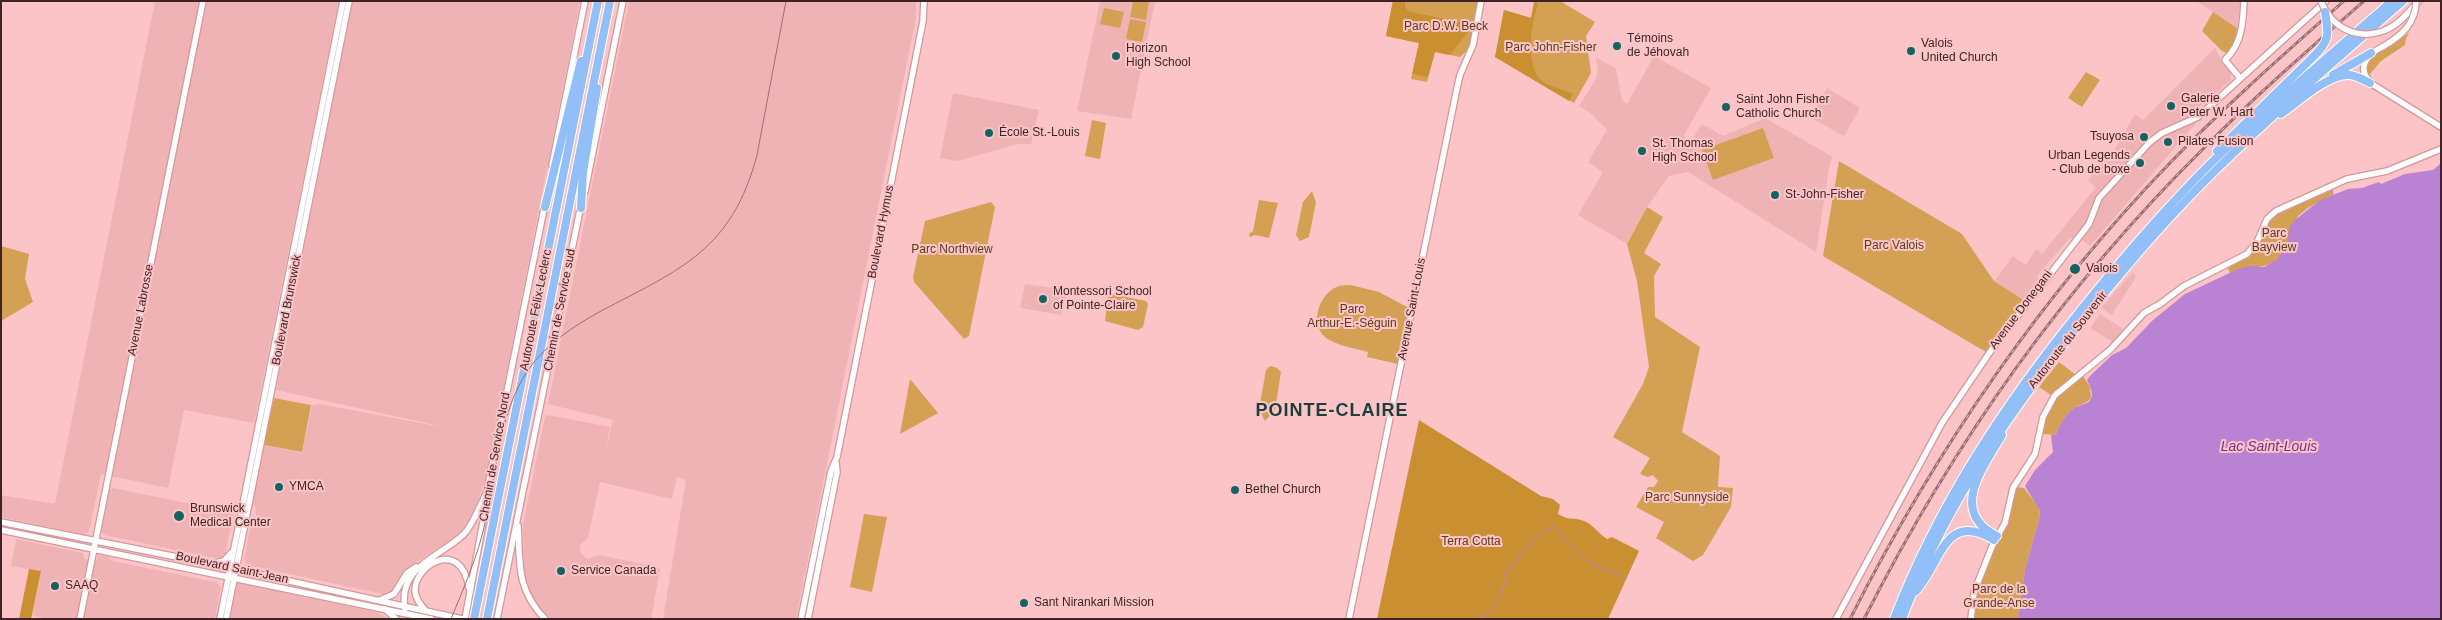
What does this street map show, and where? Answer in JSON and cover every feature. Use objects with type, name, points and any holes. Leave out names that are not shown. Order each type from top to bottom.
[{"type":"highway","name":"Autoroute Félix-Leclerc","points":[[474,619],[598,1]]},
{"type":"highway","name":"Autoroute Félix-Leclerc","points":[[486,619],[610,1]]},
{"type":"highway","name":"Autoroute du Souvenir","points":[[1894,619],[1918,561],[1939,519],[1997,421],[2068,326],[2162,214],[2222,152],[2392,1]]},
{"type":"highway","name":"Autoroute du Souvenir","points":[[1902,619],[1935,543],[1994,438],[2087,314],[2154,235],[2210,175],[2403,1]]},
{"type":"highway","points":[[2162,214],[2216,152],[2324,46],[2328,38],[2325,12]]},
{"type":"highway","points":[[545,207],[571,95],[595,14]]},
{"type":"highway","points":[[581,208],[583,172],[594,111],[600,51]]},
{"type":"highway","points":[[2259,129],[2327,82],[2348,65],[2371,52]]},
{"type":"highway","points":[[2327,82],[2349,75],[2370,83]]},
{"type":"highway","points":[[1996,538],[1977,522],[1972,512],[1971,498],[1989,458],[2031,387]]},
{"type":"highway","points":[[1911,596],[1924,582],[1944,545],[1954,534],[1974,531],[1996,538]]},
{"type":"street","name":"Avenue Labrosse","points":[[80,619],[203,1]]},
{"type":"street","name":"Boulevard Brunswick","points":[[226,619],[231,577],[343,1]]},
{"type":"street","name":"Boulevard Brunswick","points":[[233,568],[233,551],[348,1]]},
{"type":"street","name":"Chemin de Service Nord","points":[[464,619],[486,506],[486,495],[585,1]]},
{"type":"street","name":"Chemin de Service sud","points":[[497,619],[623,1]]},
{"type":"street","name":"Boulevard Hymus","points":[[808,619],[831,471],[836,463],[923,22],[924,1]]},
{"type":"street","name":"Avenue Saint-Louis","points":[[1349,619],[1456,88],[1473,46],[1481,1]]},
{"type":"street","points":[[2240,78],[2226,60],[2234,50],[2241,35],[2244,1]]},
{"type":"street","points":[[2321,1],[2325,12],[2342,28],[2363,35],[2387,30],[2404,17],[2418,1]]},
{"type":"street","name":"Avenue Donegani","points":[[1836,619],[1942,423],[1992,349],[2089,224],[2098,199],[2150,142],[2164,132],[2196,118],[2326,1]]},
{"type":"street","points":[[2418,1],[2409,26],[2384,46],[2371,52],[2364,67],[2364,74],[2370,83],[2441,127]]},
{"type":"street","points":[[1971,619],[1972,596],[2004,523],[2014,485],[2036,450],[2043,417],[2051,400],[2113,347],[2142,314],[2160,304],[2184,286],[2246,254],[2257,242],[2267,219],[2280,208],[2347,180],[2387,170],[2441,149]]},
{"type":"street","points":[[380,600],[396,592],[407,573],[463,534],[473,521],[486,495]]},
{"type":"street","points":[[518,521],[522,582],[532,603],[545,619]]},
{"type":"street","name":"Boulevard Saint-Jean","points":[[1,522],[233,568],[380,600],[431,619]]},
{"type":"street","name":"Boulevard Saint-Jean","points":[[1,530],[385,609],[426,611],[464,619]]},
{"type":"street","name":"Boulevard Hymus","points":[[801,619],[820,543]]},
{"type":"street","points":[[212,564],[226,560],[233,551]]},
{"type":"street","points":[[163,564],[166,560],[184,558]]},
{"type":"street","points":[[426,611],[417,598],[416,584],[425,570],[437,561],[449,560],[460,564],[466,573],[470,593]]},
{"type":"street","points":[[405,610],[405,587],[418,567]]},
{"type":"street","points":[[199,571],[220,579],[225,592]]},
{"type":"street","name":"Boulevard Brunswick","points":[[220,619],[225,592],[231,577]]},
{"type":"street","points":[[385,609],[396,619]]},
{"type":"shaded area","points":[[155,1],[339,1],[254,423],[184,410],[168,488],[101,474],[89,532],[82,534],[1,517],[1,495],[55,504]]},
{"type":"shaded area","points":[[352,1],[580,1],[487,473],[477,504],[470,520],[459,534],[407,569],[397,588],[387,595],[247,565],[244,559],[252,518],[256,518],[256,507],[252,503],[263,445],[302,453],[312,405],[319,404],[453,429],[276,390]]},
{"type":"shaded area","points":[[629,1],[916,1],[916,17],[796,619],[663,619],[686,480],[677,477],[672,499],[600,482],[588,538],[580,545],[581,554],[588,559],[599,555],[658,567],[660,570],[651,619],[549,619],[531,596],[524,578],[523,525],[545,417],[548,415],[610,427],[604,458],[613,420],[548,404]]},
{"type":"shaded area","name":"Horizon High School","points":[[1100,1],[1155,1],[1131,119],[1077,111]]},
{"type":"shaded area","points":[[2196,1],[2241,1],[2237,28],[2213,12]]},
{"type":"shaded area","points":[[2215,48],[2223,64],[2231,73],[2231,80],[2197,109],[2198,111],[2193,116],[2196,123],[2090,246],[2080,238],[2070,238],[2037,276],[2039,279],[2025,301],[1994,281],[2013,256],[2026,265],[2036,249],[2042,254],[2096,187],[2088,181],[2107,151],[2112,154],[2135,114],[2143,120]]},
{"type":"shaded area","points":[[1654,56],[1711,88],[1684,135],[1686,139],[1693,138],[1702,124],[1723,136],[1765,118],[1833,157],[1830,162],[1816,252],[1688,172],[1669,176],[1647,207],[1627,244],[1578,215],[1603,172],[1588,162],[1607,130],[1592,114],[1579,106],[1596,79],[1598,71],[1596,58],[1616,68],[1622,100],[1627,104]]},
{"type":"shaded area","points":[[1827,88],[1860,108],[1844,136],[1811,118]]},
{"type":"shaded area","name":"École St.-Louis","points":[[953,93],[1039,110],[1031,144],[1018,144],[958,161],[940,158]]},
{"type":"shaded area","points":[[2133,272],[2136,277],[2112,315],[2101,308]]},
{"type":"shaded area","name":"Montessori School of Pointe-Claire","points":[[1025,284],[1067,290],[1061,315],[1020,308]]},
{"type":"shaded area","points":[[2100,314],[2123,329],[2113,342],[2090,328]]},
{"type":"shaded area","points":[[113,488],[230,512],[233,515],[225,555],[219,559],[104,535],[101,531],[109,490]]},
{"type":"shaded area","points":[[16,539],[83,553],[84,559],[97,561],[98,555],[108,557],[112,561],[216,582],[221,587],[215,619],[47,619],[32,615],[41,571],[11,566]]},
{"type":"shaded area","points":[[239,583],[376,612],[390,619],[229,619],[236,585]]},
{"type":"green space","points":[[1133,1],[1149,1],[1146,20],[1130,17]]},
{"type":"green space","name":"Parc D.W. Beck","points":[[1393,1],[1481,1],[1473,45],[1460,57],[1435,52],[1427,82],[1411,79],[1419,43],[1386,36]]},
{"type":"green space","name":"Parc D.W. Beck","points":[[1393,1],[1405,1],[1405,7],[1410,12],[1466,23],[1470,29],[1450,55],[1435,52],[1428,77],[1412,74],[1419,43],[1386,36]]},
{"type":"green space","name":"Parc John-Fisher","points":[[1534,1],[1560,1],[1595,22],[1586,36],[1591,73],[1574,103],[1495,57],[1504,10],[1531,18]]},
{"type":"green space","points":[[1535,1],[1538,5],[1531,34],[1533,66],[1543,82],[1573,94],[1569,101],[1495,57],[1504,10],[1531,18]]},
{"type":"green space","points":[[1104,8],[1124,12],[1120,28],[1100,24]]},
{"type":"green space","points":[[2213,12],[2237,28],[2236,38],[2227,53],[2222,51],[2202,31]]},
{"type":"green space","points":[[1130,19],[1146,22],[1142,42],[1126,39]]},
{"type":"green space","points":[[2410,32],[2406,38],[2405,45],[2381,61],[2370,74],[2371,79],[2366,74],[2369,57]]},
{"type":"green space","points":[[2086,72],[2100,80],[2082,107],[2068,98]]},
{"type":"green space","points":[[1092,120],[1106,123],[1100,159],[1085,156]]},
{"type":"green space","points":[[1763,128],[1774,158],[1713,180],[1702,150]]},
{"type":"green space","name":"Parc Valois","points":[[1839,161],[1962,234],[1994,281],[2025,301],[1986,352],[1823,256]]},
{"type":"green space","name":"Parc Bayview","points":[[2331,188],[2333,195],[2308,208],[2297,218],[2285,250],[2277,259],[2260,267],[2242,269],[2230,273],[2227,266],[2245,257],[2268,221],[2277,213]]},
{"type":"green space","points":[[1312,191],[1316,202],[1309,237],[1300,241],[1296,235],[1303,202]]},
{"type":"green space","points":[[1259,200],[1278,203],[1269,238],[1255,235],[1250,237],[1249,234],[1253,231]]},
{"type":"green space","name":"Parc Northview","points":[[991,202],[995,207],[969,336],[964,339],[914,282],[913,277],[925,221]]},
{"type":"green space","name":"Parc Sunnyside","points":[[1647,207],[1663,217],[1644,253],[1661,264],[1654,276],[1655,317],[1700,347],[1682,432],[1720,456],[1718,487],[1733,488],[1731,507],[1703,555],[1693,561],[1656,538],[1664,522],[1636,507],[1648,487],[1654,487],[1658,481],[1653,475],[1647,477],[1640,474],[1650,458],[1613,437],[1643,384],[1649,367],[1637,281],[1627,244]]},
{"type":"green space","points":[[1,246],[29,254],[25,279],[33,302],[1,321]]},
{"type":"green space","name":"Parc Arthur-E.-Séguin","points":[[1351,285],[1379,292],[1409,308],[1398,364],[1367,357],[1368,352],[1336,343],[1326,338],[1321,332],[1317,317],[1322,301],[1332,289]]},
{"type":"green space","points":[[1111,294],[1146,301],[1148,304],[1143,327],[1138,330],[1105,321],[1108,297]]},
{"type":"green space","points":[[2059,362],[2076,375],[2051,395],[2039,387]]},
{"type":"green space","points":[[1270,366],[1277,368],[1281,372],[1275,410],[1265,421],[1259,409],[1266,370]]},
{"type":"green space","points":[[2083,376],[2090,387],[2091,398],[2068,413],[2060,424],[2056,435],[2043,434],[2047,414],[2051,407],[2067,388]]},
{"type":"green space","points":[[910,379],[938,413],[900,434]]},
{"type":"green space","points":[[274,398],[311,405],[302,452],[264,445]]},
{"type":"green space","name":"Terra Cotta","points":[[1419,420],[1541,496],[1553,499],[1560,505],[1558,514],[1585,521],[1607,539],[1612,537],[1639,551],[1608,619],[1377,619]]},
{"type":"green space","name":"Parc de la Grande-Anse","points":[[2016,487],[2024,488],[2038,506],[2040,516],[2025,570],[2018,619],[1973,619],[1975,599],[1994,550],[2008,523]]},
{"type":"green space","points":[[864,514],[887,517],[872,592],[850,587]]},
{"type":"green space","points":[[29,569],[41,571],[31,619],[19,619]]},
{"type":"water","name":"Lac Saint-Louis","points":[[2441,163],[2441,619],[2018,619],[2025,570],[2040,516],[2039,509],[2025,486],[2035,470],[2053,452],[2051,435],[2056,435],[2060,424],[2071,411],[2090,401],[2092,391],[2087,380],[2090,376],[2112,355],[2126,348],[2153,320],[2185,294],[2238,269],[2250,266],[2264,267],[2277,259],[2286,248],[2290,226],[2320,200],[2348,189],[2362,188],[2379,182],[2381,184],[2405,174],[2433,170]]},
{"type":"waterway","points":[[2332,189],[2333,194]]},
{"type":"waterway","points":[[1477,619],[1492,610],[1502,593],[1508,568],[1517,561],[1532,540],[1552,527],[1555,527],[1571,546],[1589,562],[1626,578]]},
{"type":"tram line","points":[[451,619],[479,547],[504,425],[518,387],[528,370],[543,352],[571,329],[656,282],[700,253],[718,235],[733,214],[746,187],[757,155],[786,1]]},
{"type":"railway","points":[[1850,619],[1882,557],[1954,438],[1992,380],[2076,269],[2121,216],[2189,143],[2254,81],[2344,1]]},
{"type":"railway","points":[[1864,619],[1934,492],[1973,431],[2057,313],[2103,257],[2201,151],[2261,93],[2364,1]]},
{"type":"place","name":"Témoins de Jéhovah","points":[[1617,46]]},
{"type":"place","name":"Valois United Church","points":[[1911,51]]},
{"type":"place","name":"Horizon High School","points":[[1116,56]]},
{"type":"place","name":"Galerie Peter W. Hart","points":[[2171,106]]},
{"type":"place","name":"Saint John Fisher Catholic Church","points":[[1726,107]]},
{"type":"place","name":"École St.-Louis","points":[[989,133]]},
{"type":"place","name":"Tsuyosa","points":[[2144,137]]},
{"type":"place","name":"Pilates Fusion","points":[[2168,142]]},
{"type":"place","name":"St. Thomas High School","points":[[1642,151]]},
{"type":"place","name":"Urban Legends - Club de boxe","points":[[2140,163]]},
{"type":"place","name":"St-John-Fisher","points":[[1775,195]]},
{"type":"place","name":"Valois","points":[[2075,269]]},
{"type":"place","name":"Montessori School of Pointe-Claire","points":[[1043,299]]},
{"type":"place","name":"YMCA","points":[[279,487]]},
{"type":"place","name":"Bethel Church","points":[[1235,490]]},
{"type":"place","name":"Brunswick Medical Center","points":[[179,516]]},
{"type":"place","name":"Service Canada","points":[[561,571]]},
{"type":"place","name":"SAAQ","points":[[55,586]]},
{"type":"place","name":"Sant Nirankari Mission","points":[[1024,603]]},
{"type":"district","name":"POINTE-CLAIRE","points":[[1332,411]]}]
